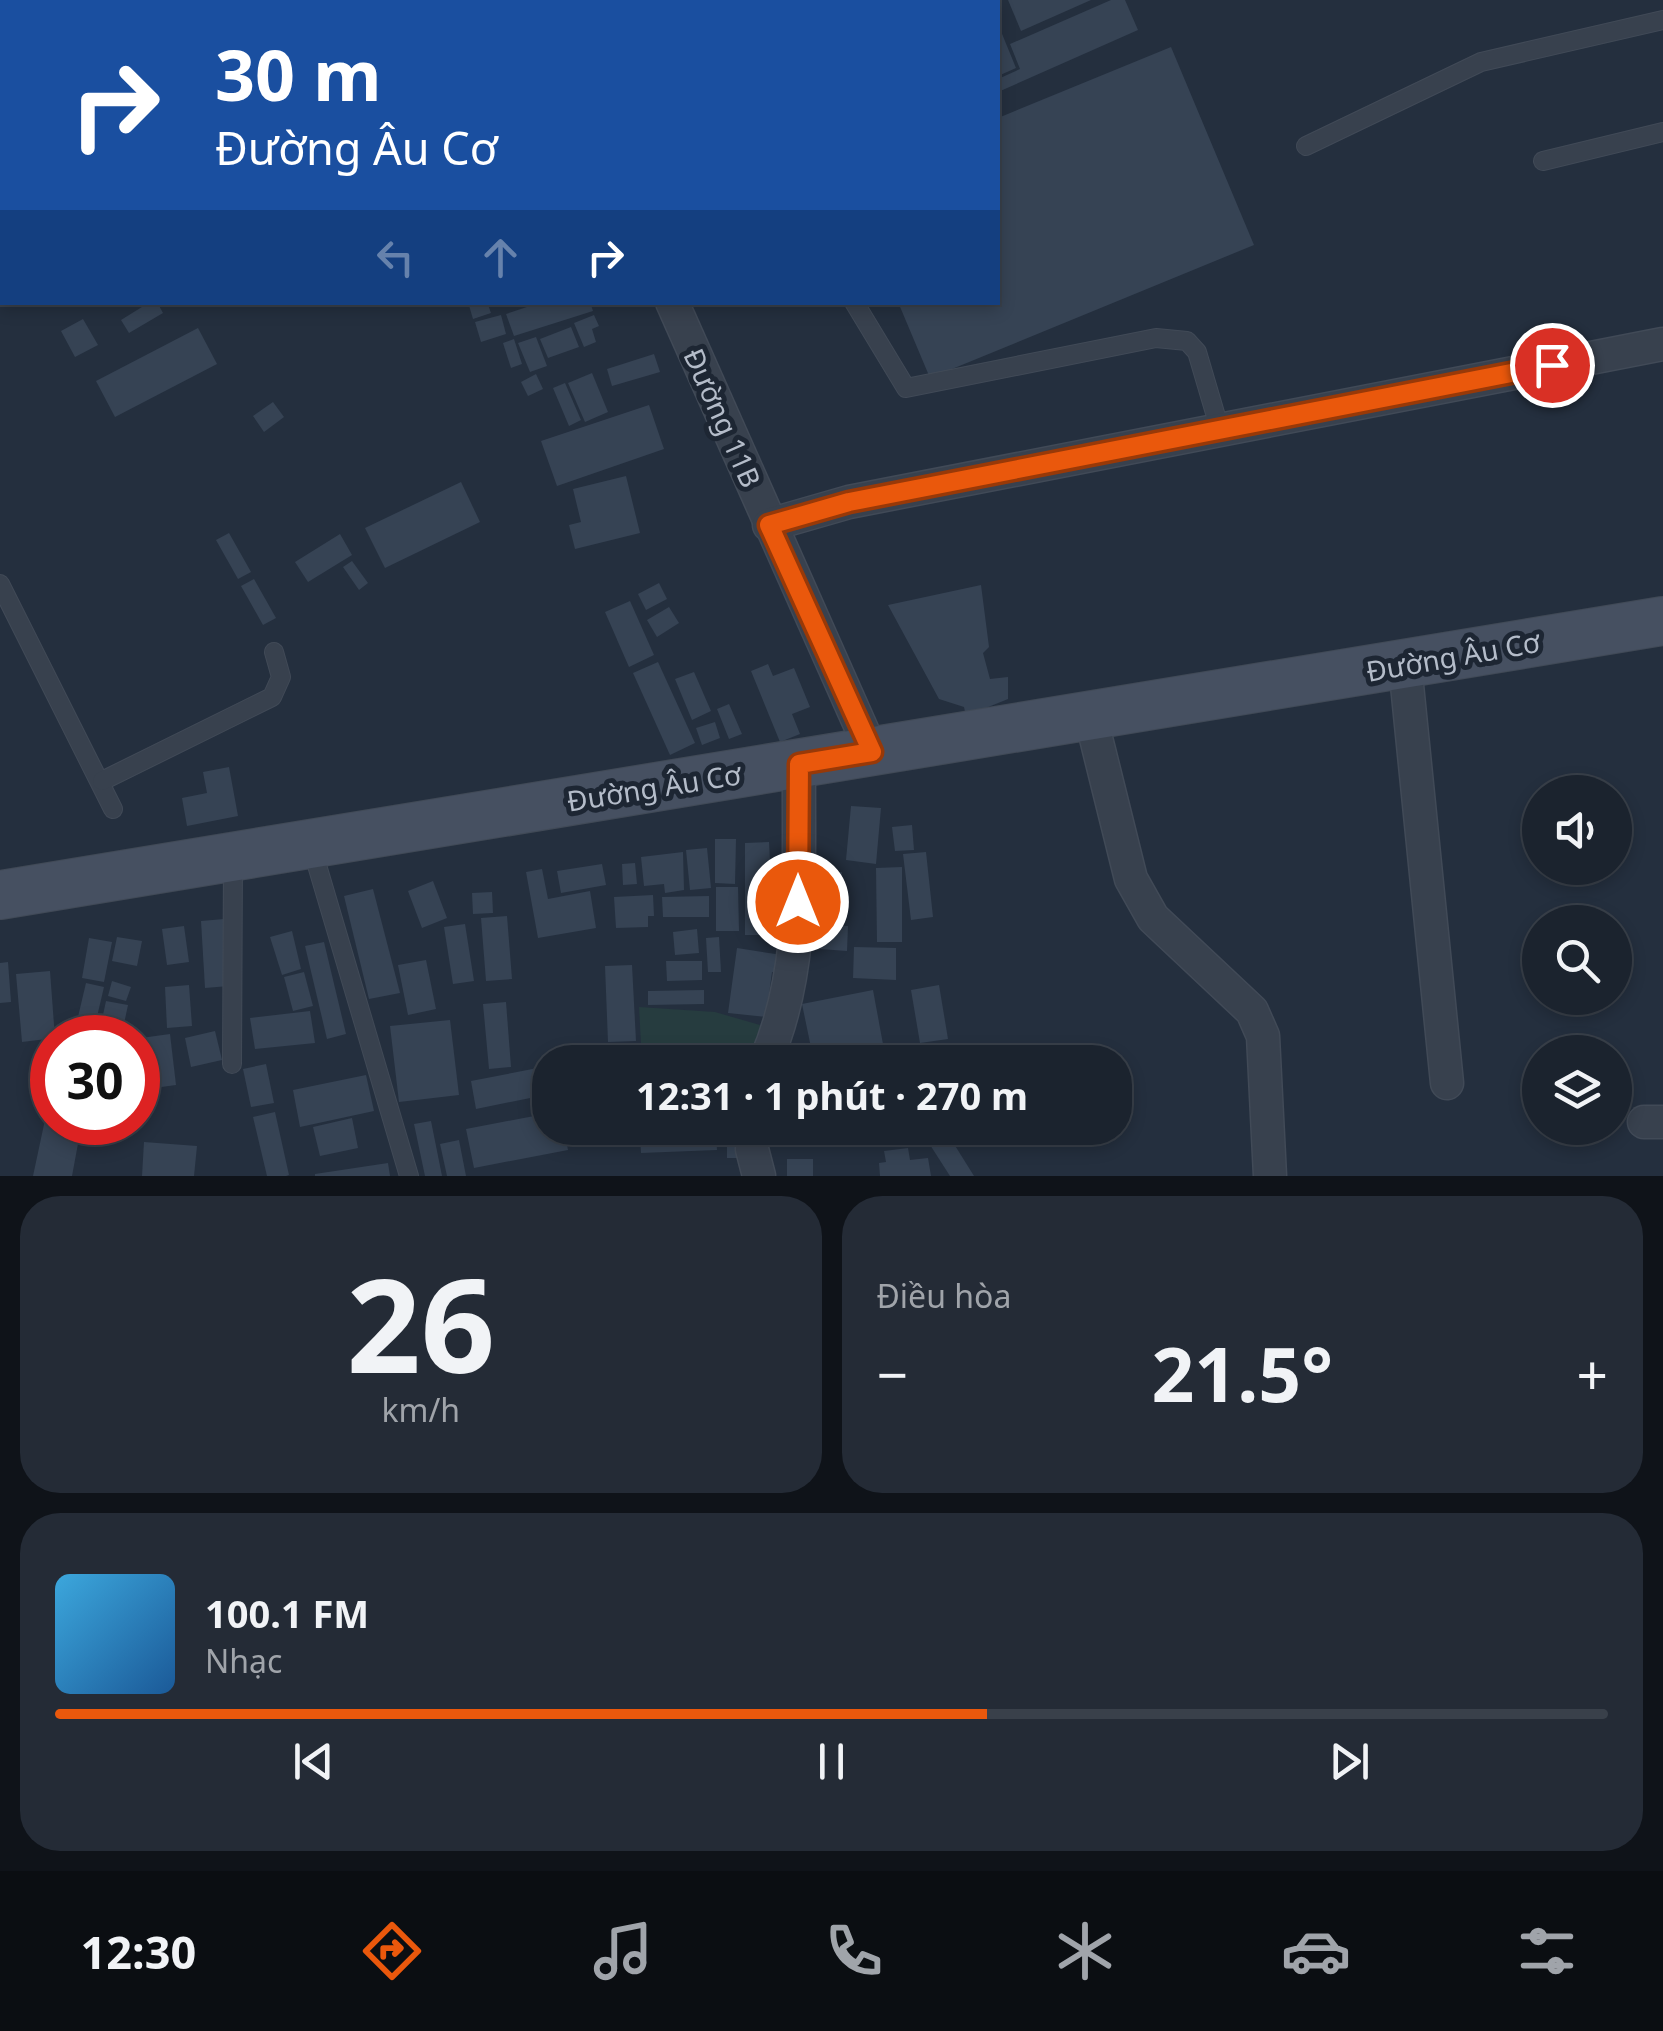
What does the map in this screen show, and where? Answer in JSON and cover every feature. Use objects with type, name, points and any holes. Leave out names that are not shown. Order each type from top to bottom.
[{"type":"main road","name":"Đường Âu Cơ","points":[[0,896],[1091,718],[1663,620]]},
{"type":"street","name":"Đường 11B","points":[[673,305],[872,752]]},
{"type":"street","points":[[769,525],[849,502],[1663,344]]},
{"type":"street","points":[[1405,665],[1447,1083]]},
{"type":"street","points":[[1091,718],[1131,879],[1153,918],[1252,1011],[1263,1036],[1270,1176]]},
{"type":"street","points":[[772,1045],[783,1021],[798,902],[799,764]]},
{"type":"street","points":[[752,1145],[759,1176]]},
{"type":"lane","points":[[1306,146],[1481,62],[1663,20]]},
{"type":"lane","points":[[1543,161],[1663,132]]},
{"type":"lane","points":[[856,305],[906,388],[1156,338],[1187,340],[1196,352],[1220,430]]},
{"type":"lane","points":[[0,584],[114,808]]},
{"type":"lane","points":[[102,780],[272,697],[281,677],[274,652]]},
{"type":"lane","points":[[311,845],[409,1176]]},
{"type":"lane","points":[[232,1064],[233,858]]},
{"type":"green space","points":[[639,1007],[715,1012],[760,1025],[757,1045],[641,1045]]},
{"type":"building","points":[[1008,0],[1091,0],[1021,31]]},
{"type":"building","points":[[1111,0],[1125,0],[1138,30],[1000,91],[1000,78],[1020,69],[1010,44]]},
{"type":"building","points":[[1000,29],[1016,68],[1000,75]]},
{"type":"building","points":[[1171,47],[1254,245],[930,378],[899,305],[1000,305],[1000,117]]},
{"type":"building","points":[[145,305],[159,305],[163,313],[129,333],[121,320]]},
{"type":"building","points":[[469,305],[488,305],[491,313],[473,319]]},
{"type":"building","points":[[533,305],[591,305],[593,311],[514,336],[506,314]]},
{"type":"building","points":[[501,315],[506,334],[481,342],[475,322]]},
{"type":"building","points":[[594,315],[599,326],[592,329],[596,342],[584,347],[574,323]]},
{"type":"building","points":[[83,319],[98,345],[75,357],[61,331]]},
{"type":"building","points":[[571,327],[579,347],[548,358],[540,339]]},
{"type":"building","points":[[198,328],[217,364],[115,417],[96,381]]},
{"type":"building","points":[[536,337],[547,366],[530,372],[518,343]]},
{"type":"building","points":[[514,339],[522,364],[511,368],[503,343]]},
{"type":"building","points":[[654,354],[660,372],[612,386],[607,369]]},
{"type":"building","points":[[592,373],[608,412],[585,422],[568,383]]},
{"type":"building","points":[[536,374],[543,389],[528,396],[521,382]]},
{"type":"building","points":[[565,383],[581,420],[569,426],[553,388]]},
{"type":"building","points":[[273,402],[284,417],[264,432],[253,416]]},
{"type":"building","points":[[649,405],[664,449],[557,486],[541,441]]},
{"type":"building","points":[[626,476],[640,533],[575,549],[569,525],[581,522],[573,489]]},
{"type":"building","points":[[461,482],[480,522],[385,568],[365,528]]},
{"type":"building","points":[[229,533],[251,572],[238,579],[216,540]]},
{"type":"building","points":[[340,534],[352,555],[308,582],[295,562]]},
{"type":"building","points":[[352,561],[368,583],[359,590],[343,567]]},
{"type":"building","points":[[254,579],[276,618],[263,625],[241,586]]},
{"type":"building","points":[[659,583],[667,599],[646,610],[638,594]]},
{"type":"building","points":[[981,585],[989,647],[983,653],[990,679],[1008,677],[1008,699],[966,716],[964,707],[939,699],[888,605]]},
{"type":"building","points":[[630,601],[654,655],[629,667],[605,612]]},
{"type":"building","points":[[669,607],[679,623],[657,637],[647,620]]},
{"type":"building","points":[[658,662],[695,743],[670,755],[633,673]]},
{"type":"building","points":[[768,664],[773,676],[794,668],[810,707],[792,714],[800,734],[780,742],[751,671]]},
{"type":"building","points":[[694,672],[711,711],[692,720],[675,679]]},
{"type":"building","points":[[729,704],[742,734],[729,739],[717,709]]},
{"type":"building","points":[[715,722],[720,738],[702,745],[696,728]]},
{"type":"building","points":[[229,767],[238,816],[187,826],[182,798],[207,793],[203,772]]},
{"type":"building","points":[[851,806],[881,808],[876,864],[846,860]]},
{"type":"building","points":[[912,825],[914,850],[895,851],[892,827]]},
{"type":"building","points":[[715,839],[736,839],[735,884],[715,883]]},
{"type":"building","points":[[769,842],[774,935],[745,935],[745,843]]},
{"type":"building","points":[[707,848],[711,888],[690,890],[686,850]]},
{"type":"building","points":[[683,852],[684,890],[665,893],[664,884],[644,886],[641,857]]},
{"type":"building","points":[[926,852],[933,917],[911,920],[903,854]]},
{"type":"building","points":[[635,863],[637,884],[623,885],[622,864]]},
{"type":"building","points":[[602,864],[606,885],[561,893],[557,871]]},
{"type":"building","points":[[902,867],[902,942],[877,942],[876,868]]},
{"type":"building","points":[[542,869],[548,899],[590,891],[596,928],[538,938],[526,872]]},
{"type":"building","points":[[842,872],[843,906],[812,907],[811,874]]},
{"type":"building","points":[[433,881],[447,918],[422,928],[408,891]]},
{"type":"building","points":[[716,887],[738,887],[739,931],[716,931]]},
{"type":"building","points":[[373,889],[400,993],[369,999],[344,896]]},
{"type":"building","points":[[492,892],[493,913],[473,914],[472,893]]},
{"type":"building","points":[[653,895],[654,916],[648,916],[648,927],[616,928],[614,897]]},
{"type":"building","points":[[709,896],[709,917],[663,917],[662,897]]},
{"type":"building","points":[[507,916],[512,979],[486,981],[481,918]]},
{"type":"building","points":[[224,919],[229,986],[205,988],[201,921]]},
{"type":"building","points":[[465,924],[474,981],[453,984],[444,927]]},
{"type":"building","points":[[821,925],[848,926],[847,951],[820,949]]},
{"type":"building","points":[[184,926],[189,962],[167,965],[162,929]]},
{"type":"building","points":[[697,929],[699,953],[675,955],[673,932]]},
{"type":"building","points":[[292,931],[301,969],[282,975],[270,937]]},
{"type":"building","points":[[117,937],[142,941],[137,966],[112,961]]},
{"type":"building","points":[[719,937],[721,972],[708,972],[706,938]]},
{"type":"building","points":[[89,938],[112,942],[104,982],[82,978]]},
{"type":"building","points":[[324,942],[346,1034],[327,1039],[305,946]]},
{"type":"building","points":[[854,947],[896,948],[896,980],[853,978]]},
{"type":"building","points":[[737,948],[782,955],[779,973],[772,972],[766,1017],[728,1013]]},
{"type":"building","points":[[426,960],[436,1009],[408,1015],[398,965]]},
{"type":"building","points":[[666,961],[702,961],[702,980],[667,981]]},
{"type":"building","points":[[8,962],[11,1002],[0,1003],[0,963]]},
{"type":"building","points":[[632,965],[636,1041],[608,1042],[605,966]]},
{"type":"building","points":[[50,971],[53,1015],[30,1015],[30,1041],[22,1042],[16,974]]},
{"type":"building","points":[[304,972],[313,1006],[293,1011],[284,977]]},
{"type":"building","points":[[112,981],[131,987],[126,1001],[108,996]]},
{"type":"building","points":[[86,983],[104,987],[97,1015],[78,1015]]},
{"type":"building","points":[[189,985],[192,1026],[167,1028],[165,987]]},
{"type":"building","points":[[939,985],[948,1039],[920,1043],[911,990]]},
{"type":"building","points":[[704,990],[704,1004],[648,1005],[648,991]]},
{"type":"building","points":[[873,990],[883,1045],[810,1045],[802,1004]]},
{"type":"building","points":[[106,1001],[128,1005],[126,1015],[103,1015]]},
{"type":"building","points":[[506,1002],[511,1067],[489,1069],[483,1004]]},
{"type":"building","points":[[310,1011],[315,1043],[255,1049],[250,1018]]},
{"type":"building","points":[[450,1020],[459,1095],[399,1102],[390,1026]]},
{"type":"building","points":[[215,1031],[222,1060],[191,1067],[185,1038]]},
{"type":"building","points":[[170,1034],[176,1085],[160,1087],[160,1035]]},
{"type":"building","points":[[266,1064],[274,1103],[251,1107],[243,1069]]},
{"type":"building","points":[[532,1069],[532,1098],[476,1109],[471,1081]]},
{"type":"building","points":[[366,1075],[374,1111],[300,1127],[293,1090]]},
{"type":"building","points":[[275,1112],[289,1175],[286,1176],[267,1176],[253,1117]]},
{"type":"building","points":[[532,1116],[532,1145],[567,1145],[568,1150],[474,1168],[466,1129]]},
{"type":"building","points":[[352,1118],[358,1148],[320,1156],[313,1127]]},
{"type":"building","points":[[431,1121],[442,1176],[425,1176],[414,1124]]},
{"type":"building","points":[[459,1140],[466,1176],[447,1176],[440,1144]]},
{"type":"building","points":[[40,1145],[78,1145],[72,1176],[33,1176]]},
{"type":"building","points":[[144,1145],[197,1146],[194,1176],[142,1176]]},
{"type":"building","points":[[641,1145],[717,1145],[717,1150],[641,1153]]},
{"type":"building","points":[[727,1145],[747,1145],[747,1158],[727,1158]]},
{"type":"building","points":[[930,1145],[955,1145],[974,1176],[950,1176]]},
{"type":"building","points":[[908,1148],[910,1160],[928,1158],[931,1176],[880,1176],[879,1163],[886,1162],[884,1151]]},
{"type":"building","points":[[787,1159],[813,1159],[813,1176],[787,1176]]},
{"type":"building","points":[[388,1163],[390,1176],[315,1176],[315,1174]]},
{"type":"route","points":[[798,902],[799,764],[872,752],[769,525],[849,502],[1552,365]]}]
